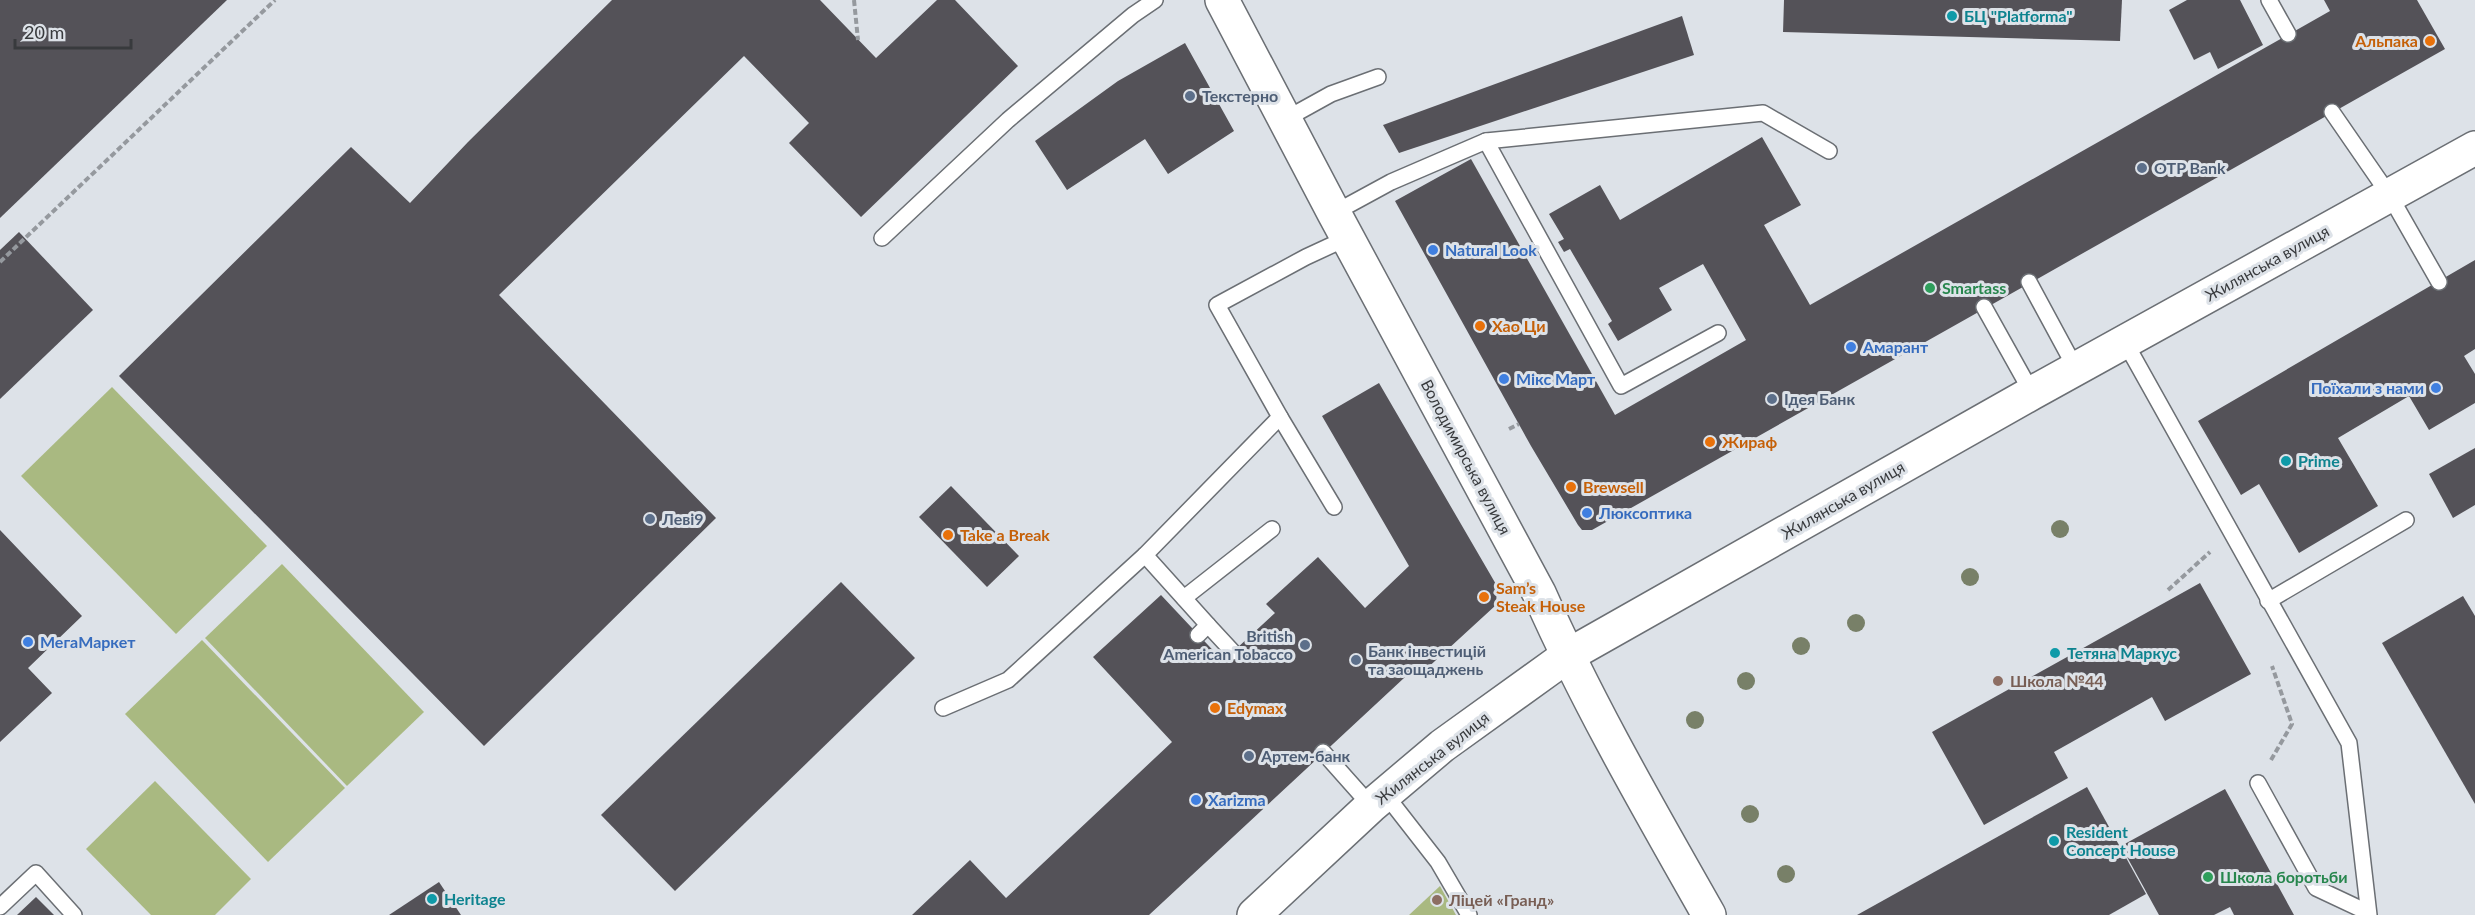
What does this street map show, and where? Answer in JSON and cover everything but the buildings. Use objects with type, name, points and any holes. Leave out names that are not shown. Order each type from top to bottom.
[{"type":"main road","name":"Володимирська вулиця","points":[[1222,0],[1284,120],[1539,593],[1567,656],[1608,735],[1709,915]]},
{"type":"main road","name":"Жилянська вулиця","points":[[1254,915],[1378,800],[1442,746],[1567,656],[2031,393],[2475,148]]},
{"type":"lane","points":[[882,238],[1008,120],[1133,15],[1155,0]]},
{"type":"lane","points":[[2269,0],[2288,34]]},
{"type":"lane","points":[[1284,120],[1331,94],[1378,77]]},
{"type":"lane","points":[[2332,112],[2390,196],[2439,282]]},
{"type":"lane","points":[[1334,507],[1217,306],[1306,257],[1391,182],[1486,141],[1763,113],[1829,151]]},
{"type":"lane","points":[[1486,141],[1622,386],[1718,333]]},
{"type":"lane","points":[[2029,282],[2076,369]]},
{"type":"lane","points":[[1984,307],[2031,393]]},
{"type":"lane","points":[[2125,342],[2349,743],[2366,914]]},
{"type":"lane","points":[[943,708],[1008,680],[1145,555],[1280,417]]},
{"type":"lane","points":[[2268,601],[2406,520]]},
{"type":"lane","points":[[1184,598],[1272,529]]},
{"type":"lane","points":[[1145,555],[1184,598],[1203,630],[1233,652]]},
{"type":"lane","points":[[1323,752],[1378,800],[1438,862],[1469,915]]},
{"type":"lane","points":[[2258,783],[2316,888],[2366,914]]},
{"type":"lane","points":[[0,907],[36,873],[74,915]]},
{"type":"path","points":[[0,262],[275,0]]},
{"type":"path","points":[[854,0],[858,39]]},
{"type":"path","points":[[1509,429],[1519,424]]},
{"type":"path","points":[[2168,590],[2231,534]]},
{"type":"path","points":[[2258,783],[2292,724],[2270,661]]},
{"type":"green space","points":[[112,387],[267,546],[176,634],[21,476]]},
{"type":"green space","points":[[282,564],[424,712],[347,786],[205,638]]},
{"type":"green space","points":[[202,640],[345,788],[268,862],[125,714]]},
{"type":"green space","points":[[155,781],[251,879],[215,915],[151,915],[86,849]]},
{"type":"green space","name":"Ліцей «Гранд»","points":[[1440,886],[1456,915],[1409,915]]},
{"type":"place","name":"БЦ \"Platforma\"","points":[[1952,16]]},
{"type":"place","name":"Альпака","points":[[2430,41]]},
{"type":"place","name":"Текстерно","points":[[1190,96]]},
{"type":"place","name":"OTP Bank","points":[[2142,168]]},
{"type":"place","name":"Natural Look","points":[[1433,250]]},
{"type":"place","name":"Smartass","points":[[1930,288]]},
{"type":"place","name":"Хао Ци","points":[[1480,326]]},
{"type":"place","name":"Амарант","points":[[1851,347]]},
{"type":"place","name":"Мікс Март","points":[[1504,379]]},
{"type":"place","name":"Поїхали з нами","points":[[2436,388]]},
{"type":"place","name":"Ідея Банк","points":[[1772,399]]},
{"type":"place","name":"Жираф","points":[[1710,442]]},
{"type":"place","name":"Prime","points":[[2286,461]]},
{"type":"place","name":"Brewsell","points":[[1571,487]]},
{"type":"place","name":"Люксоптика","points":[[1587,513]]},
{"type":"place","name":"Леві9","points":[[650,519]]},
{"type":"place","name":"Take a Break","points":[[948,535]]},
{"type":"place","name":"Sam’s Steak House","points":[[1484,597]]},
{"type":"place","name":"МегаМаркет","points":[[28,642]]},
{"type":"place","name":"British American Tobacco","points":[[1305,645]]},
{"type":"place","name":"Тетяна Маркус","points":[[2055,653]]},
{"type":"place","name":"Банк інвестицій та заощаджень","points":[[1356,660]]},
{"type":"place","name":"Школа №44","points":[[1998,681]]},
{"type":"place","name":"Edymax","points":[[1215,708]]},
{"type":"place","name":"Артем-банк","points":[[1249,756]]},
{"type":"place","name":"Xarizma","points":[[1196,800]]},
{"type":"place","name":"Resident Concept House","points":[[2054,841]]},
{"type":"place","name":"Школа боротьби","points":[[2208,877]]},
{"type":"place","name":"Heritage","points":[[432,899]]},
{"type":"place","name":"Ліцей «Гранд»","points":[[1437,900]]}]
